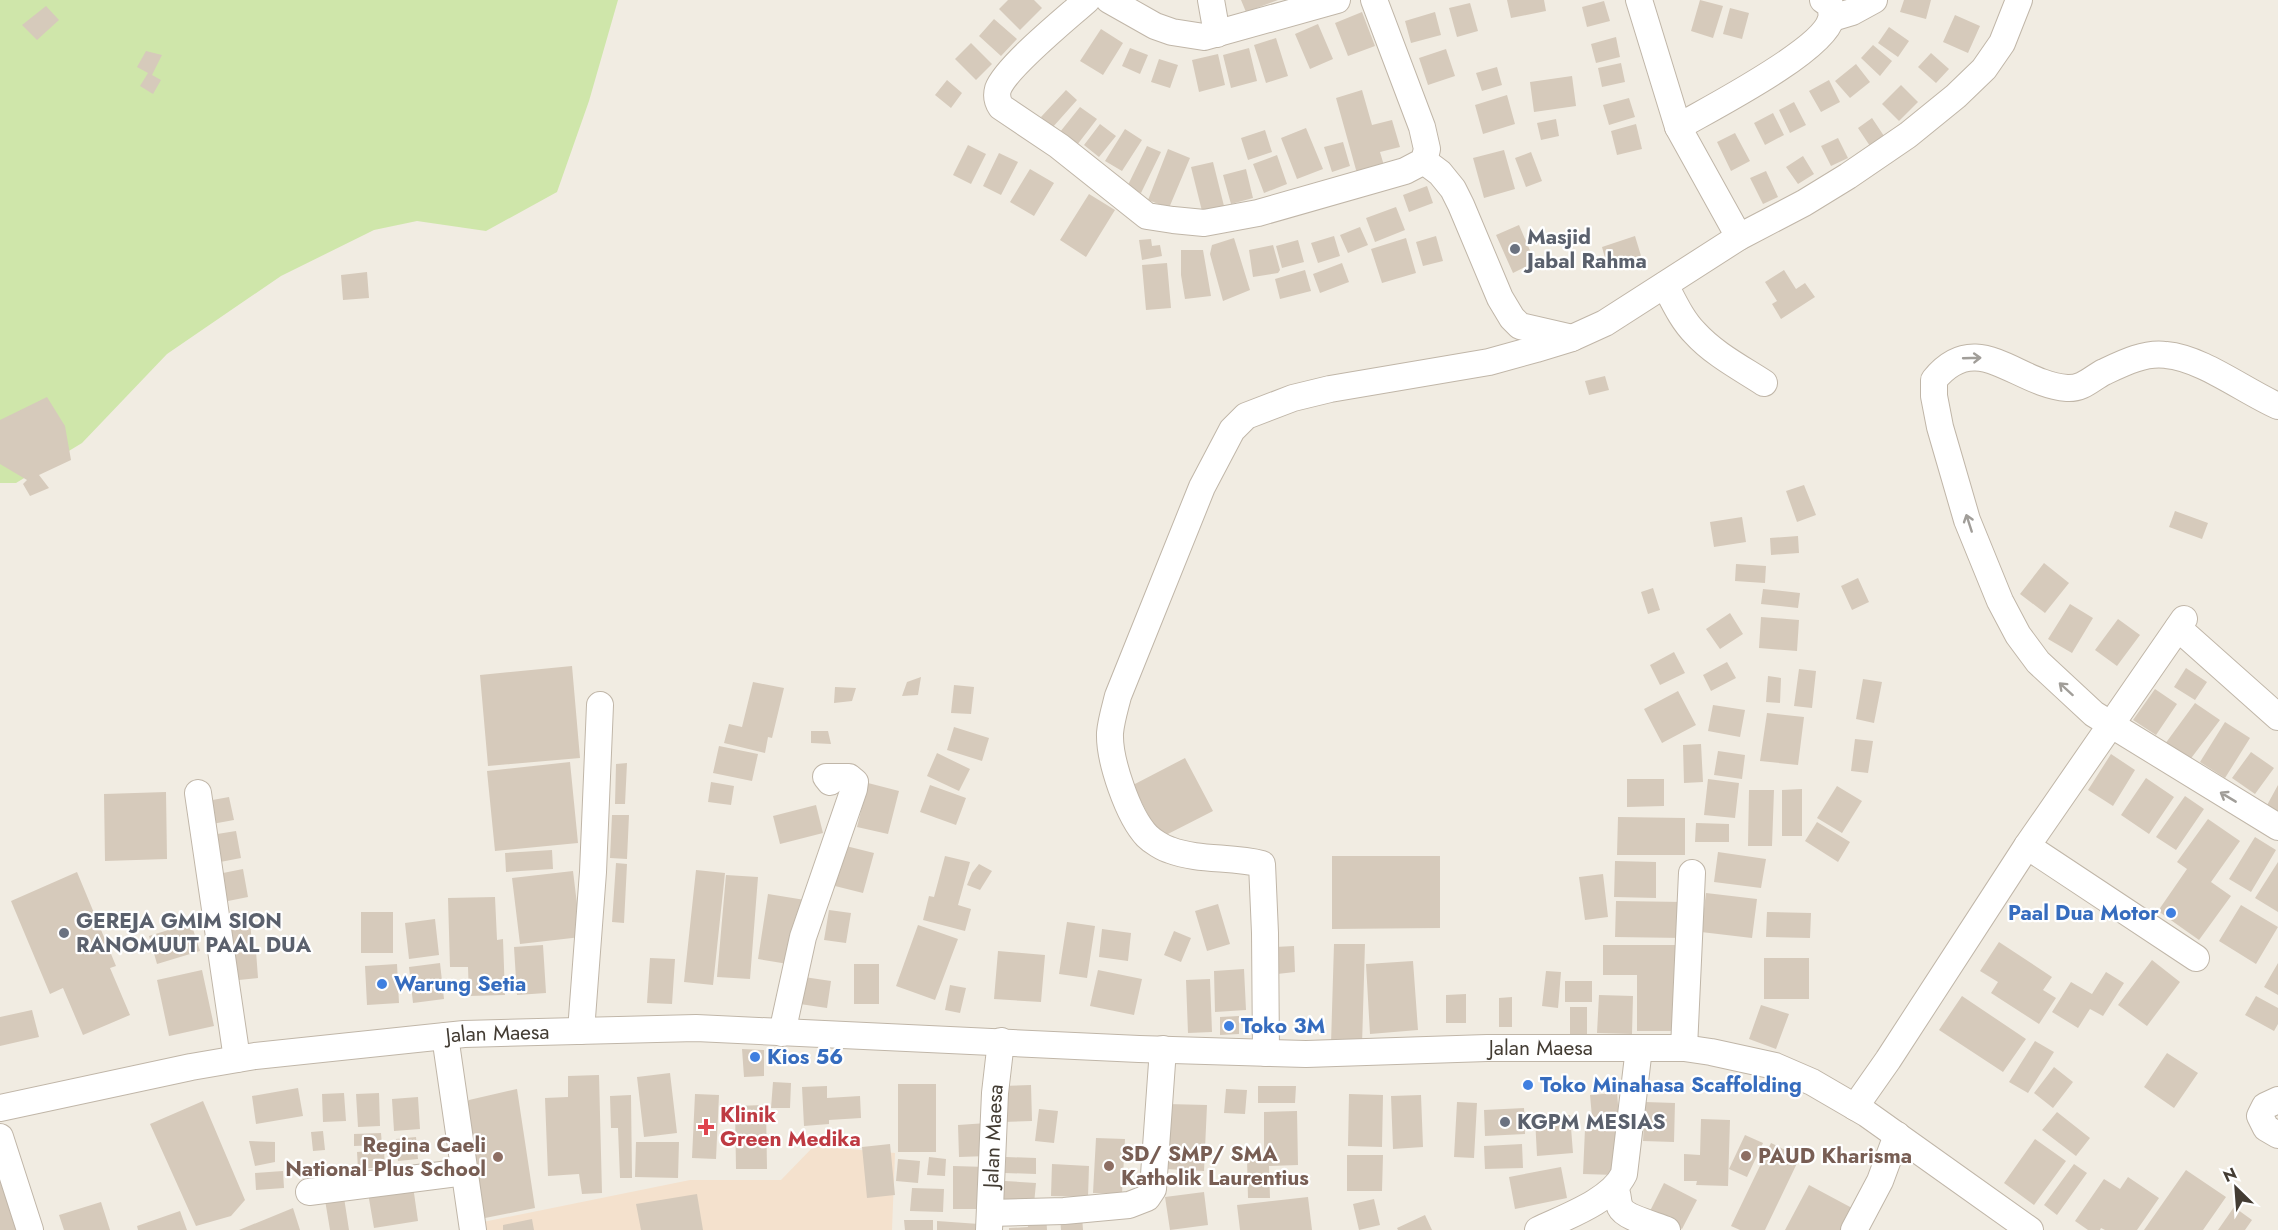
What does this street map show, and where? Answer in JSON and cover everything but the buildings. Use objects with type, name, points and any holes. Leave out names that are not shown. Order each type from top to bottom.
[{"type":"street","points":[[1087,0],[1011,72],[997,92],[997,100],[1001,107],[1059,146],[1147,216],[1204,223],[1258,213],[1405,171],[1424,161],[1427,149],[1422,127],[1374,0]]},
{"type":"street","points":[[1109,0],[1155,26],[1172,32],[1204,37],[1337,0]]},
{"type":"street","points":[[1211,0],[1217,34]]},
{"type":"street","points":[[1639,0],[1678,127],[1739,237]]},
{"type":"street","points":[[1678,127],[1784,64],[1812,44],[1826,29],[1827,9],[1852,12],[1874,0]]},
{"type":"street","points":[[1266,1053],[1262,864],[1201,857],[1170,850],[1148,837],[1136,821],[1115,772],[1110,733],[1118,696],[1202,487],[1232,430],[1246,416],[1293,398],[1330,389],[1489,362],[1572,338],[1605,323],[1739,237],[1804,203],[1848,176],[1908,135],[1956,96],[1984,69],[2002,43],[2019,0]]},
{"type":"street","points":[[1424,161],[1440,173],[1453,189],[1500,298],[1512,318],[1520,326],[1572,338]]},
{"type":"street","points":[[1665,285],[1685,321],[1696,335],[1732,363],[1764,383]]},
{"type":"street","points":[[2278,406],[2189,359],[2166,355],[2150,354],[2134,359],[2104,372],[2083,386],[2067,388],[2035,380],[1991,359],[1970,357],[1953,361],[1934,380],[1934,396],[1940,427],[1967,520],[2000,601],[2013,627],[2038,662],[2094,714],[2278,827]]},
{"type":"street","points":[[1855,1107],[2027,846],[2181,623],[2278,717]]},
{"type":"street","points":[[581,1031],[593,872],[600,705]]},
{"type":"street","points":[[782,1033],[803,938],[855,782],[849,777],[826,777],[830,782]]},
{"type":"street","points":[[198,793],[237,1059]]},
{"type":"street","points":[[2027,846],[2196,958]]},
{"type":"street","points":[[1684,1048],[1692,873]]},
{"type":"street","name":"Jalan Maesa","points":[[0,1108],[237,1059],[445,1036],[581,1031],[696,1028],[1266,1053],[1486,1048],[1684,1048],[1776,1066],[1812,1082],[1897,1135],[1994,1219],[2030,1230]]},
{"type":"street","points":[[445,1036],[473,1230]]},
{"type":"street","name":"Jalan Maesa","points":[[990,1221],[995,1093],[1001,1041]]},
{"type":"street","points":[[1538,1230],[1615,1189],[1624,1174],[1639,1048]]},
{"type":"street","points":[[990,1221],[1129,1204],[1147,1198],[1153,1189],[1163,1049]]},
{"type":"street","points":[[2278,1100],[2265,1106],[2260,1116],[2266,1128],[2278,1136]]},
{"type":"street","points":[[1854,1230],[1880,1181],[1897,1135]]},
{"type":"street","points":[[0,1137],[30,1230]]},
{"type":"street","points":[[309,1192],[465,1172]]},
{"type":"street","points":[[1615,1189],[1619,1195],[1621,1210],[1627,1215],[1667,1230]]},
{"type":"shaded area","points":[[814,1146],[895,1153],[892,1230],[485,1230],[483,1222],[690,1180],[781,1180]]},
{"type":"green space","points":[[0,0],[618,0],[589,101],[557,192],[486,231],[417,221],[374,230],[281,276],[167,354],[82,443],[16,483],[0,483]]},
{"type":"place","name":"Masjid Jabal Rahma","points":[[1515,249]]},
{"type":"place","name":"Paal Dua Motor","points":[[2171,913]]},
{"type":"place","name":"GEREJA GMIM SION RANOMUUT PAAL DUA","points":[[64,933]]},
{"type":"place","name":"Warung Setia","points":[[382,984]]},
{"type":"place","name":"Toko 3M","points":[[1229,1026]]},
{"type":"place","name":"Kios 56","points":[[755,1057]]},
{"type":"place","name":"Toko Minahasa Scaffolding","points":[[1528,1085]]},
{"type":"place","name":"KGPM MESIAS","points":[[1505,1122]]},
{"type":"place","name":"Klinik Green Medika","points":[[706,1127]]},
{"type":"place","name":"PAUD Kharisma","points":[[1746,1156]]},
{"type":"place","name":"Regina Caeli National Plus School","points":[[498,1157]]},
{"type":"place","name":"SD/ SMP/ SMA Katholik Laurentius","points":[[1109,1166]]}]
